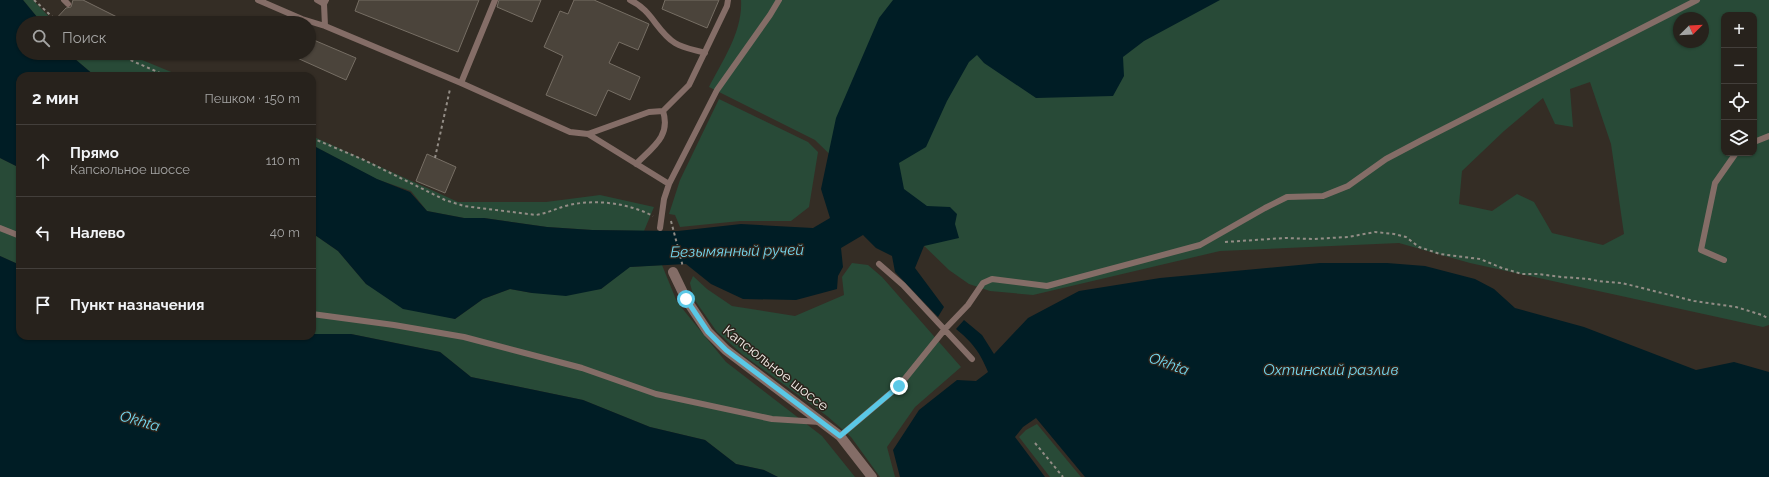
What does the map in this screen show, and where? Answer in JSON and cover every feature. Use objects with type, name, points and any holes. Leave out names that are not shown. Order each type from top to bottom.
[{"type":"street","name":"Капсюльное шоссе","points":[[674,272],[686,299],[708,332],[726,350],[840,436],[872,477]]},
{"type":"lane","points":[[258,0],[295,16]]},
{"type":"lane","points":[[316,0],[325,2],[326,26]]},
{"type":"lane","points":[[461,83],[495,0]]},
{"type":"lane","points":[[630,0],[646,10],[666,35],[675,43],[704,53]]},
{"type":"lane","points":[[588,134],[643,114],[663,110],[689,85],[727,6],[728,0]]},
{"type":"lane","points":[[660,228],[664,199],[669,184],[717,90],[779,0]]},
{"type":"lane","points":[[840,436],[899,386],[968,304],[983,283],[992,279],[1047,286],[1200,245],[1265,208],[1287,198],[1323,196],[1348,186],[1386,159],[1697,0]]},
{"type":"lane","points":[[316,23],[461,83],[570,132],[588,134],[669,184]]},
{"type":"lane","points":[[636,164],[658,141],[665,131],[666,122],[663,110]]},
{"type":"lane","points":[[1757,141],[1769,136]]},
{"type":"lane","points":[[1724,260],[1701,250],[1715,183],[1734,156]]},
{"type":"lane","points":[[0,228],[16,234]]},
{"type":"lane","points":[[879,264],[903,285],[972,359]]},
{"type":"lane","points":[[316,315],[394,325],[464,337],[582,368],[656,394],[772,419],[821,422]]},
{"type":"path","points":[[34,0],[51,16]]},
{"type":"path","points":[[130,60],[158,72]]},
{"type":"path","points":[[435,158],[452,80]]},
{"type":"path","points":[[316,140],[364,160],[381,170],[445,200],[464,206],[536,215],[546,214],[567,206],[581,203],[600,202],[644,211],[661,220]]},
{"type":"path","points":[[671,220],[683,265]]},
{"type":"path","points":[[1221,243],[1236,240],[1285,238],[1312,239],[1334,236],[1348,237],[1375,232],[1394,234],[1406,237],[1419,247],[1440,254],[1480,259],[1522,274],[1538,274],[1562,278],[1589,279],[1622,283],[1694,301],[1736,306],[1762,314],[1769,319]]},
{"type":"path","points":[[1035,443],[1063,477]]},
{"type":"green space","points":[[23,0],[33,0],[48,16],[36,16]]},
{"type":"green space","points":[[741,0],[1769,0],[1769,325],[1763,327],[1470,263],[1399,243],[1220,251],[1033,295],[990,291],[969,284],[949,270],[815,140],[709,87],[726,56],[739,23]],"holes":[[[1590,82],[1611,144],[1624,234],[1603,245],[1552,233],[1534,202],[1517,194],[1492,211],[1459,204],[1462,171],[1504,131],[1543,98],[1555,124],[1573,127],[1570,89]]]},
{"type":"green space","points":[[76,60],[142,60],[171,72],[90,72]]},
{"type":"green space","points":[[719,99],[808,142],[818,152],[809,207],[791,221],[740,221],[680,227],[675,215],[669,214],[680,180]]},
{"type":"green space","points":[[316,138],[458,202],[546,202],[600,195],[654,207],[644,231],[547,227],[484,218],[464,218],[427,211],[411,191],[376,179],[316,147]]},
{"type":"green space","points":[[0,158],[16,166],[16,263],[0,256]]},
{"type":"green space","points":[[316,236],[338,251],[366,284],[455,319],[483,299],[510,289],[532,293],[601,289],[629,267],[662,265],[677,302],[726,362],[822,436],[855,477],[778,477],[764,470],[736,464],[705,440],[650,427],[583,400],[471,377],[440,352],[351,334],[316,334]]},
{"type":"green space","points":[[852,263],[868,265],[882,277],[961,367],[915,407],[887,447],[895,477],[880,477],[851,437],[827,416],[743,355],[717,332],[694,299],[690,283],[693,276],[707,289],[732,306],[795,316],[844,295],[842,277]]},
{"type":"green space","points":[[1037,424],[1081,477],[1050,477],[1019,437],[1026,430]]},
{"type":"water","points":[[0,0],[23,0],[36,16],[16,16],[16,60],[76,60],[90,72],[16,72],[16,166],[0,158]]},
{"type":"water","name":"Безымянный ручей","points":[[893,0],[1220,0],[1144,41],[1123,57],[1124,76],[1113,96],[1036,98],[984,63],[977,55],[969,62],[947,101],[926,147],[899,163],[904,189],[927,206],[950,207],[957,214],[955,224],[959,238],[924,246],[915,268],[944,307],[938,317],[895,272],[892,256],[876,248],[863,235],[841,248],[843,267],[838,276],[837,289],[796,300],[743,299],[711,284],[686,264],[630,267],[601,289],[566,296],[532,293],[510,289],[483,299],[455,319],[403,309],[366,284],[338,251],[316,236],[316,147],[377,179],[410,192],[427,211],[464,218],[484,218],[547,227],[592,230],[678,231],[741,224],[813,228],[830,218],[821,189],[836,118],[879,18]]},
{"type":"water","name":"Okhta","points":[[0,256],[16,263],[16,340],[316,340],[316,334],[351,334],[440,352],[471,377],[583,400],[650,427],[705,440],[736,464],[764,470],[778,477],[0,477]]},
{"type":"water","name":"Охтинский разлив","points":[[1320,263],[1387,263],[1425,266],[1475,279],[1494,289],[1515,308],[1584,327],[1696,370],[1734,362],[1769,372],[1769,477],[1085,477],[1036,418],[1023,427],[1015,437],[1045,477],[900,477],[893,450],[919,410],[957,380],[976,381],[988,372],[975,348],[967,338],[956,329],[964,320],[982,335],[994,354],[1028,318],[1079,291],[1160,278]]},
{"type":"building","points":[[73,0],[83,0],[115,16],[59,16],[66,8],[71,7]]},
{"type":"building","points":[[359,0],[479,0],[458,52],[355,11]]},
{"type":"building","points":[[499,0],[541,0],[532,22],[497,7]]},
{"type":"building","points":[[574,0],[594,0],[649,24],[638,50],[619,42],[609,63],[640,77],[630,100],[608,90],[596,116],[546,95],[563,56],[544,47],[560,11],[568,14]]},
{"type":"building","points":[[665,0],[719,0],[707,28],[662,9]]},
{"type":"building","points":[[316,41],[356,58],[346,80],[302,60],[316,60]]},
{"type":"building","points":[[427,154],[456,167],[445,193],[416,181]]},
{"type":"route","points":[[686,299],[708,332],[726,350],[840,436],[899,386]]}]
